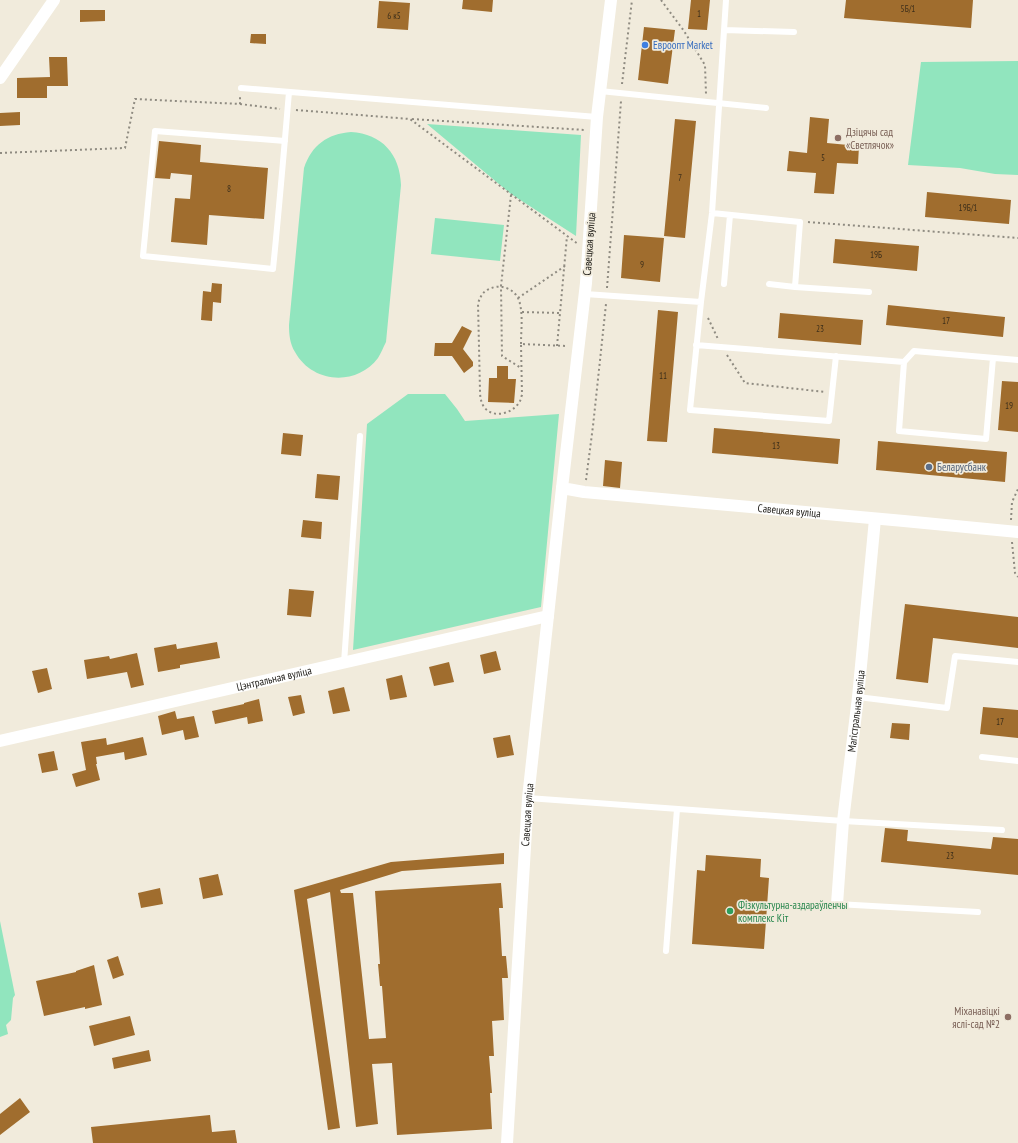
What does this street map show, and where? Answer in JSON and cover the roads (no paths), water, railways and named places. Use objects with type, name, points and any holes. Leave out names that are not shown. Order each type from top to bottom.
[{"type":"street","points":[[0,78],[54,0]]},
{"type":"street","name":"Савецкая вуліца","points":[[507,1143],[528,798],[585,294],[597,117],[611,0]]},
{"type":"street","name":"Савецкая вуліца","points":[[562,488],[584,492],[1018,532]]},
{"type":"street","name":"Магістральная вуліца","points":[[837,904],[843,821],[858,697],[875,519]]},
{"type":"street","name":"Цэнтральная вуліца","points":[[0,741],[548,616]]},
{"type":"lane","points":[[726,0],[712,213],[696,345],[690,410],[829,421],[836,356]]},
{"type":"lane","points":[[724,30],[794,32]]},
{"type":"lane","points":[[241,88],[597,117]]},
{"type":"lane","points":[[600,91],[766,108]]},
{"type":"lane","points":[[285,141],[155,131],[143,256],[273,269],[288,110],[289,92]]},
{"type":"lane","points":[[712,213],[800,222],[795,287]]},
{"type":"lane","points":[[724,284],[730,215]]},
{"type":"lane","points":[[769,284],[868,292]]},
{"type":"lane","points":[[585,294],[701,302]]},
{"type":"lane","points":[[696,345],[904,362]]},
{"type":"lane","points":[[993,358],[986,438],[899,431],[904,362],[914,351],[1018,360]]},
{"type":"lane","points":[[344,663],[360,436]]},
{"type":"lane","points":[[858,697],[947,708],[955,656],[1018,662]]},
{"type":"lane","points":[[982,758],[1018,761]]},
{"type":"lane","points":[[528,798],[843,821],[1002,830]]},
{"type":"lane","points":[[666,951],[677,809]]},
{"type":"lane","points":[[837,904],[978,912]]},
{"type":"place","name":"Евроопт Market","points":[[645,45]]},
{"type":"place","name":"Дзіцячы сад «Светлячок»","points":[[838,138]]},
{"type":"place","name":"Беларусбанк","points":[[929,467]]},
{"type":"place","name":"Фізкультурна-аздараўленчы комплекс Кіт","points":[[730,911]]},
{"type":"place","name":"Міханавіцкі яслі-сад №2","points":[[1008,1017]]}]
